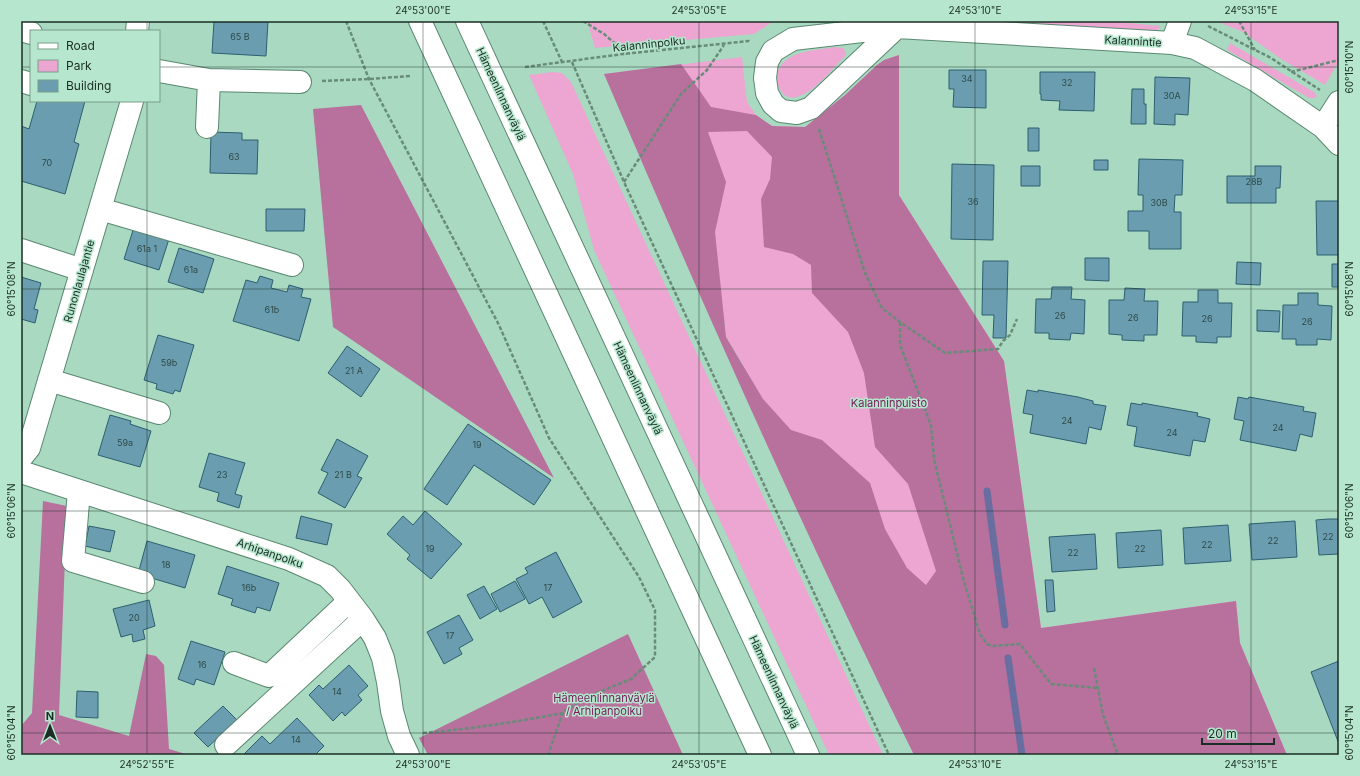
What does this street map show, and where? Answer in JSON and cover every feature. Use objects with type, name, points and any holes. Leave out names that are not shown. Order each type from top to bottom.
[{"type":"main road","points":[[420,21],[760,755]]},
{"type":"main road","name":"Hämeenlinnanväylä","points":[[467,21],[808,755]]},
{"type":"main road","points":[[1172,43],[1180,21]]},
{"type":"main road","points":[[773,51],[767,62],[765,78],[767,93],[772,104],[781,111],[797,113],[811,108],[897,24]]},
{"type":"main road","name":"Kalannintie","points":[[773,51],[793,39],[897,24],[1172,43],[1195,48],[1255,80],[1323,127],[1339,144]]},
{"type":"main road","points":[[160,71],[209,80],[300,82]]},
{"type":"main road","points":[[207,127],[209,80]]},
{"type":"main road","name":"Runonlaulajantie","points":[[21,458],[29,448],[132,102]]},
{"type":"main road","points":[[1323,127],[1339,102]]},
{"type":"main road","points":[[100,209],[292,266]]},
{"type":"main road","points":[[21,250],[82,270]]},
{"type":"main road","points":[[49,380],[158,413]]},
{"type":"main road","name":"Arhipanpolku","points":[[21,472],[289,558],[327,576],[340,589],[363,618],[374,638],[383,658],[392,711],[399,736],[408,755]]},
{"type":"main road","points":[[79,491],[74,561],[143,582]]},
{"type":"main road","points":[[234,663],[269,676],[349,601]]},
{"type":"main road","points":[[226,745],[363,618]]},
{"type":"path","points":[[346,21],[369,79],[499,325],[549,438],[639,576],[655,610],[655,657],[631,679],[587,697],[563,712],[513,723],[399,736]]},
{"type":"path","points":[[543,21],[562,62]]},
{"type":"path","points":[[583,21],[604,34],[628,54]]},
{"type":"path","points":[[1239,21],[1256,51]]},
{"type":"path","name":"Kalanninpolku","points":[[525,67],[749,41],[773,51]]},
{"type":"path","points":[[624,182],[681,94],[707,70],[725,44]]},
{"type":"path","points":[[1291,72],[1339,60]]},
{"type":"path","points":[[572,62],[624,182],[889,755]]},
{"type":"path","points":[[300,82],[410,76]]},
{"type":"path","points":[[811,108],[865,273],[882,308],[945,353],[998,349],[1003,341],[1010,335],[1017,319]]},
{"type":"path","points":[[900,322],[900,345],[931,425],[934,459],[964,582],[980,634],[987,644],[994,646],[1020,644],[1050,684],[1098,688]]},
{"type":"path","points":[[1094,668],[1103,715],[1118,755]]},
{"type":"path","points":[[548,755],[563,712]]},
{"type":"green space","points":[[587,21],[774,21],[754,34],[595,48]]},
{"type":"green space","points":[[948,21],[1107,21],[1161,26],[1156,32]]},
{"type":"green space","points":[[1216,21],[1339,21],[1339,61],[1325,85],[1281,59],[1243,32]]},
{"type":"green space","points":[[1230,43],[1314,92],[1317,96],[1316,98],[1309,98],[1227,50]]},
{"type":"green space","points":[[835,47],[843,48],[846,55],[817,85],[797,97],[790,98],[781,91],[777,79],[780,66],[785,61],[790,57],[802,53]]},
{"type":"green space","name":"Kalanninpuisto","points":[[899,55],[899,195],[1004,361],[1041,628],[1236,601],[1240,643],[1287,755],[916,755],[742,363],[726,337],[725,324],[604,74],[742,57],[747,102],[756,115],[772,126],[805,127],[845,95],[877,65],[884,60]]},
{"type":"green space","name":"Kalanninpuisto","points":[[899,55],[899,195],[1004,361],[1041,628],[1236,601],[1240,643],[1287,755],[914,755],[873,671],[754,416],[678,246],[604,74],[681,64],[711,107],[756,115],[772,126],[805,127],[845,95],[884,60]],"holes":[[[747,131],[772,157],[770,179],[761,199],[764,247],[793,254],[811,265],[812,293],[848,332],[864,373],[875,447],[908,484],[936,571],[926,585],[907,568],[885,529],[870,483],[822,440],[791,430],[763,399],[726,337],[715,232],[726,182],[708,132]]]},
{"type":"green space","points":[[553,72],[562,73],[571,82],[883,755],[829,755],[594,250],[573,174],[529,75]]},
{"type":"green space","points":[[361,105],[554,478],[333,327],[313,109]]},
{"type":"green space","points":[[43,501],[67,506],[59,715],[129,736],[146,654],[156,656],[164,665],[169,749],[189,755],[21,755],[21,726],[32,713]]},
{"type":"green space","name":"Hämeenlinnanväylä / Arhipanpolku","points":[[628,634],[683,755],[428,755],[419,738]]},
{"type":"building","points":[[214,21],[268,21],[266,56],[212,53]]},
{"type":"building","points":[[949,70],[986,70],[986,108],[953,107],[954,89],[949,89]]},
{"type":"building","points":[[1040,72],[1095,72],[1094,111],[1059,110],[1060,101],[1041,100]]},
{"type":"building","points":[[1155,77],[1190,78],[1188,115],[1175,114],[1175,125],[1154,124]]},
{"type":"building","points":[[1132,89],[1144,89],[1146,124],[1131,124]]},
{"type":"building","points":[[37,102],[85,102],[74,142],[79,144],[65,194],[21,181],[21,126],[29,129]]},
{"type":"building","points":[[1028,128],[1039,128],[1039,151],[1028,151]]},
{"type":"building","points":[[211,132],[242,133],[242,140],[258,140],[257,174],[210,173]]},
{"type":"building","points":[[1139,159],[1183,160],[1182,195],[1175,195],[1174,212],[1181,212],[1181,249],[1149,249],[1149,231],[1128,231],[1128,211],[1143,211],[1143,195],[1138,195]]},
{"type":"building","points":[[1094,160],[1108,160],[1108,170],[1094,170]]},
{"type":"building","points":[[952,164],[994,165],[993,240],[951,239]]},
{"type":"building","points":[[1021,166],[1040,166],[1040,186],[1021,186]]},
{"type":"building","points":[[1255,166],[1281,166],[1280,188],[1276,188],[1276,203],[1227,203],[1227,176],[1255,176]]},
{"type":"building","points":[[1316,201],[1339,201],[1339,255],[1317,255]]},
{"type":"building","points":[[266,209],[305,209],[304,231],[266,231]]},
{"type":"building","points":[[134,227],[169,239],[159,270],[124,259]]},
{"type":"building","points":[[179,248],[214,259],[203,293],[168,282]]},
{"type":"building","points":[[1085,258],[1109,258],[1109,281],[1085,280]]},
{"type":"building","points":[[983,261],[1008,261],[1006,338],[993,338],[994,315],[982,315]]},
{"type":"building","points":[[1237,262],[1261,263],[1260,285],[1236,284]]},
{"type":"building","points":[[1332,264],[1339,264],[1339,287],[1332,287]]},
{"type":"building","points":[[260,276],[273,280],[271,288],[287,292],[289,285],[303,289],[301,297],[311,299],[299,341],[233,321],[246,280],[257,283]]},
{"type":"building","points":[[21,277],[41,283],[34,309],[38,310],[35,323],[21,319]]},
{"type":"building","points":[[1052,287],[1072,287],[1071,299],[1085,300],[1084,334],[1071,333],[1070,340],[1049,339],[1049,333],[1035,333],[1036,299],[1051,299]]},
{"type":"building","points":[[1125,288],[1145,289],[1144,301],[1158,301],[1157,335],[1144,335],[1144,341],[1122,340],[1122,335],[1109,334],[1109,300],[1124,300]]},
{"type":"building","points":[[1198,290],[1218,290],[1218,303],[1232,303],[1231,337],[1217,337],[1217,343],[1196,342],[1196,336],[1182,336],[1183,302],[1198,302]]},
{"type":"building","points":[[1298,293],[1318,293],[1318,305],[1332,306],[1331,340],[1317,339],[1317,345],[1296,345],[1296,339],[1282,339],[1283,305],[1298,305]]},
{"type":"building","points":[[1257,310],[1280,311],[1279,332],[1257,331]]},
{"type":"building","points":[[158,335],[194,345],[180,392],[175,390],[173,394],[156,389],[157,384],[144,380]]},
{"type":"building","points":[[347,346],[380,369],[361,397],[328,373]]},
{"type":"building","points":[[1027,390],[1038,392],[1038,390],[1078,397],[1093,401],[1093,404],[1106,406],[1101,430],[1089,427],[1086,444],[1030,433],[1033,415],[1023,413]]},
{"type":"building","points":[[1238,397],[1248,399],[1249,397],[1304,407],[1303,411],[1316,413],[1312,437],[1300,434],[1296,451],[1240,440],[1244,421],[1234,419]]},
{"type":"building","points":[[1131,403],[1142,405],[1142,403],[1198,413],[1197,416],[1210,419],[1205,442],[1193,440],[1190,456],[1134,446],[1137,427],[1127,425]]},
{"type":"building","points":[[110,415],[131,421],[130,424],[151,431],[140,467],[98,455]]},
{"type":"building","points":[[468,424],[551,480],[534,505],[474,465],[447,505],[424,489]]},
{"type":"building","points":[[337,439],[368,456],[357,476],[362,478],[345,508],[318,493],[328,473],[321,470]]},
{"type":"building","points":[[209,453],[245,463],[235,494],[242,496],[239,508],[217,501],[219,493],[199,487]]},
{"type":"building","points":[[425,511],[462,544],[431,579],[407,559],[410,555],[387,534],[403,516],[413,525]]},
{"type":"building","points":[[301,516],[332,524],[327,545],[296,538]]},
{"type":"building","points":[[1339,519],[1339,554],[1319,555],[1316,520]]},
{"type":"building","points":[[1295,521],[1297,557],[1252,560],[1249,524]]},
{"type":"building","points":[[1228,525],[1231,561],[1185,564],[1183,528]]},
{"type":"building","points":[[89,526],[115,531],[110,552],[85,546]]},
{"type":"building","points":[[1161,530],[1163,565],[1118,568],[1116,533]]},
{"type":"building","points":[[1095,534],[1097,569],[1052,572],[1049,537]]},
{"type":"building","points":[[147,541],[195,555],[185,588],[138,574]]},
{"type":"building","points":[[556,552],[582,602],[553,618],[542,597],[529,604],[516,579],[528,573],[525,568]]},
{"type":"building","points":[[227,566],[279,583],[270,611],[257,607],[255,613],[231,605],[233,599],[218,594]]},
{"type":"building","points":[[1045,580],[1053,580],[1055,611],[1047,612]]},
{"type":"building","points":[[515,581],[525,599],[500,612],[491,594]]},
{"type":"building","points":[[484,586],[497,609],[480,619],[467,595]]},
{"type":"building","points":[[149,600],[155,626],[143,630],[145,639],[133,642],[132,634],[121,637],[113,609]]},
{"type":"building","points":[[459,615],[473,640],[459,648],[462,654],[444,664],[427,632]]},
{"type":"building","points":[[191,641],[225,652],[214,685],[196,679],[194,685],[178,679]]},
{"type":"building","points":[[1339,661],[1339,744],[1311,672]]},
{"type":"building","points":[[349,665],[368,686],[358,695],[362,700],[345,716],[342,712],[333,721],[309,695],[319,685],[323,689]]},
{"type":"building","points":[[77,691],[98,692],[98,718],[76,717]]},
{"type":"building","points":[[223,706],[237,720],[208,747],[194,733]]},
{"type":"building","points":[[297,718],[324,746],[315,755],[243,755],[262,736],[270,744]]},
{"type":"waterway","points":[[987,491],[1005,625]]},
{"type":"waterway","points":[[1008,658],[1022,755]]}]
